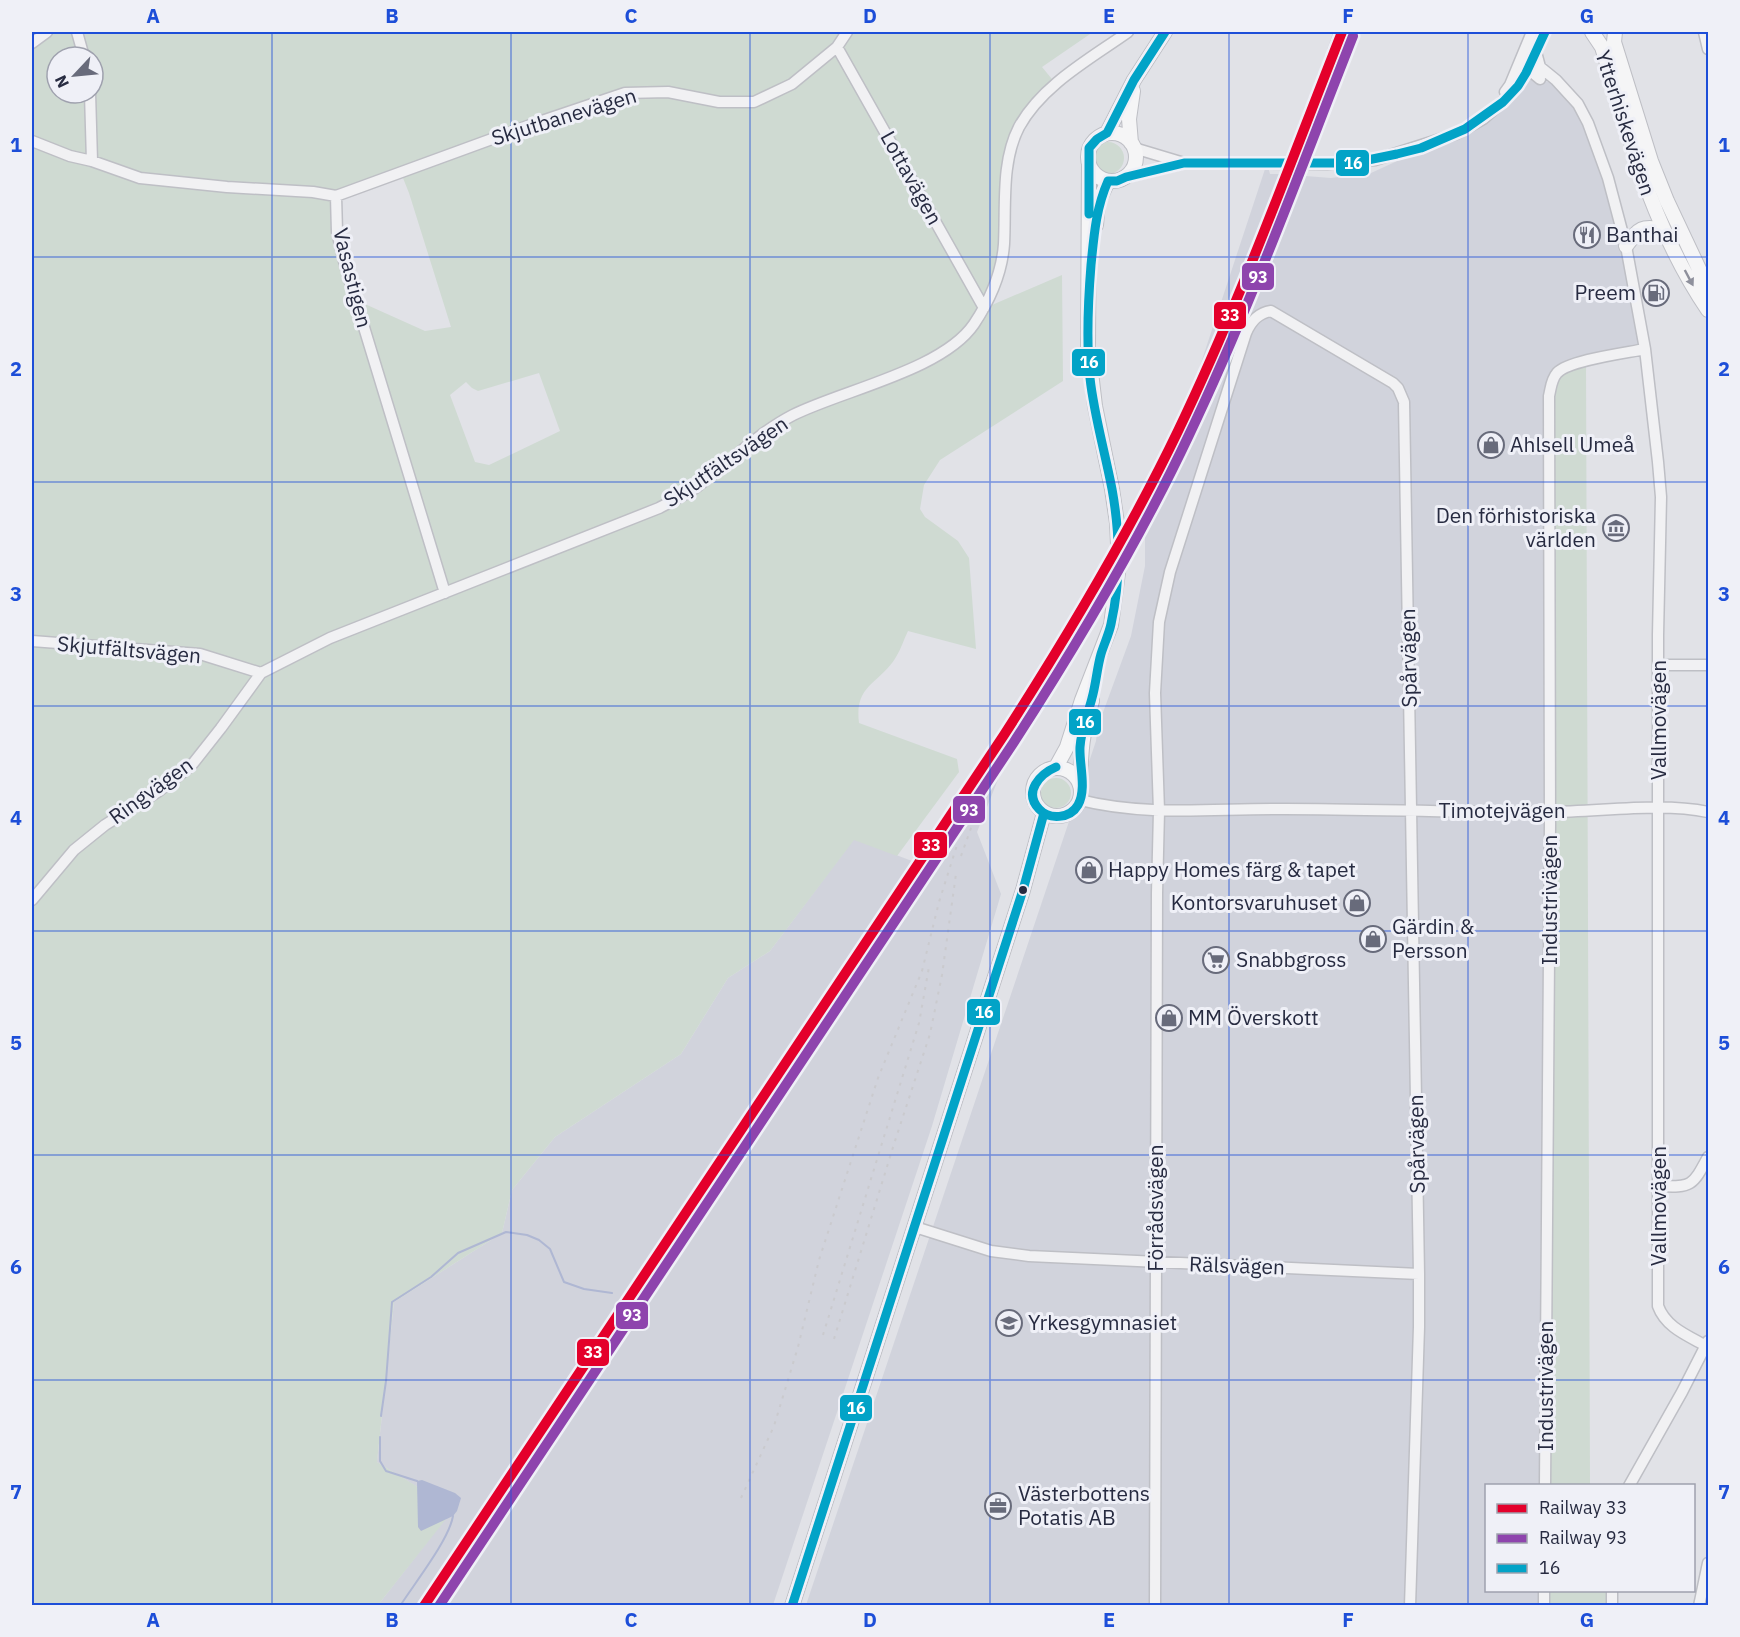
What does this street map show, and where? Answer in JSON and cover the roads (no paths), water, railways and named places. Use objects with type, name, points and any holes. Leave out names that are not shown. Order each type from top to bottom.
[{"type":"main road","points":[[1107,133],[1134,80],[1165,32]]},
{"type":"main road","name":"Ytterhiskevägen","points":[[1592,32],[1602,47],[1653,207],[1708,310]]},
{"type":"main road","name":"Ytterhiskevägen","points":[[1615,32],[1614,42],[1651,160],[1667,201],[1708,288]]},
{"type":"main road","points":[[1089,166],[1095,175],[1108,181],[1118,181],[1131,171],[1135,162],[1129,119],[1134,80]]},
{"type":"main road","points":[[1056,768],[1067,747],[1082,700],[1111,625],[1119,565],[1117,523],[1090,378],[1089,166],[1087,157],[1094,140],[1107,133],[1126,138],[1132,145]]},
{"type":"main road","points":[[1088,295],[1098,203],[1108,181]]},
{"type":"main road","points":[[1626,246],[1636,231],[1644,227],[1664,230]]},
{"type":"main road","points":[[1080,784],[1073,774],[1056,768],[1042,773],[1033,788],[1035,801],[1044,813],[1057,817],[1072,812],[1080,800],[1080,784],[1080,747],[1101,655]]},
{"type":"main road","points":[[792,1605],[1023,890],[1044,813]]},
{"type":"street","points":[[32,43],[47,32]]},
{"type":"street","name":"Skjutbanevägen","points":[[336,196],[625,93],[668,92],[719,102],[754,102],[792,84],[837,47],[847,32]]},
{"type":"street","name":"Skjutfältsvägen","points":[[32,641],[200,654],[261,673],[330,638],[640,516],[679,498],[697,487],[755,440],[784,421],[814,406],[933,359],[955,344],[972,326],[984,308],[999,270],[1004,246],[1006,183],[1011,147],[1020,127],[1038,101],[1061,80],[1128,32]]},
{"type":"street","points":[[1516,82],[1532,32]]},
{"type":"street","points":[[1538,32],[1526,61],[1528,68],[1542,75]]},
{"type":"street","points":[[1126,177],[1184,163],[1327,164],[1376,160],[1456,134],[1484,119],[1501,103],[1528,68],[1545,32]]},
{"type":"street","points":[[1704,32],[1708,49]]},
{"type":"street","name":"Lottavägen","points":[[837,47],[984,308]]},
{"type":"street","name":"Vallmovägen","points":[[1536,52],[1542,75],[1563,87],[1578,104],[1588,123],[1608,178],[1626,246],[1652,399],[1661,497],[1658,1306],[1662,1316],[1670,1325],[1708,1344]]},
{"type":"street","points":[[1516,82],[1542,75]]},
{"type":"street","points":[[90,105],[92,161]]},
{"type":"street","points":[[32,141],[70,156],[92,161],[140,178],[227,187],[313,192],[336,196]]},
{"type":"street","points":[[1132,145],[1184,163]]},
{"type":"street","name":"Vasastigen","points":[[336,196],[337,232],[345,265],[445,593]]},
{"type":"street","name":"Spårvägen","points":[[1159,811],[1155,693],[1156,640],[1163,602],[1170,572],[1249,326],[1258,315],[1271,311],[1393,383],[1402,395],[1405,414],[1419,1274],[1410,1605]]},
{"type":"street","name":"Industrivägen","points":[[1545,1484],[1551,383],[1559,371],[1569,366],[1645,349]]},
{"type":"street","points":[[1659,665],[1708,665]]},
{"type":"street","name":"Ringvägen","points":[[32,900],[74,850],[105,825],[159,791],[190,766],[261,673]]},
{"type":"street","name":"Timotejvägen","points":[[1080,800],[1095,804],[1159,811],[1284,808],[1550,812],[1660,809],[1708,812]]},
{"type":"street","name":"Förrådsvägen","points":[[1155,1605],[1159,811]]},
{"type":"street","points":[[1659,1186],[1679,1188],[1689,1184],[1697,1178],[1708,1157]]},
{"type":"street","name":"Rälsvägen","points":[[915,1227],[991,1251],[1029,1256],[1419,1274]]},
{"type":"street","points":[[1630,1484],[1708,1344]]},
{"type":"street","points":[[1699,1605],[1708,1563]]},
{"type":"water","points":[[422,1480],[455,1493],[461,1498],[453,1516],[421,1531],[418,1527],[417,1481]]},
{"type":"waterway","points":[[381,1416],[392,1302],[431,1277],[458,1253],[506,1232],[527,1235],[539,1240],[550,1249],[564,1282],[584,1289],[612,1293]]},
{"type":"waterway","points":[[380,1437],[380,1461],[386,1471],[417,1481]]},
{"type":"waterway","points":[[400,1606],[438,1549],[453,1516]]},
{"type":"railway","points":[[417,1606],[999,732],[1088,588],[1149,476],[1214,338],[1335,32]]},
{"type":"railway","points":[[1045,688],[1089,620]]},
{"type":"railway","points":[[961,856],[982,797]]},
{"type":"railway","points":[[741,1498],[774,1426],[798,1347],[819,1260],[878,1078],[922,971],[939,902],[957,845]]},
{"type":"railway","points":[[834,1339],[930,1034],[942,975],[956,874]]},
{"type":"railway","points":[[823,1335],[919,1023],[929,967]]},
{"type":"rail line","name":"33","points":[[424,1606],[1004,735],[1096,586],[1138,509],[1201,382],[1263,233],[1342,32]]},
{"type":"rail line","name":"93","points":[[439,1606],[1014,742],[1107,591],[1170,475],[1212,386],[1274,237],[1353,36]]},
{"type":"place","name":"Banthai","points":[[1587,235]]},
{"type":"place","name":"Preem","points":[[1656,293]]},
{"type":"place","name":"Ahlsell Umeå","points":[[1491,445]]},
{"type":"place","name":"Den förhistoriska världen","points":[[1616,528]]},
{"type":"place","name":"Happy Homes färg & tapet","points":[[1089,870]]},
{"type":"place","name":"Kontorsvaruhuset","points":[[1357,903]]},
{"type":"place","name":"Gärdin & Persson","points":[[1373,939]]},
{"type":"place","name":"Snabbgross","points":[[1216,960]]},
{"type":"place","name":"MM Överskott","points":[[1169,1018]]},
{"type":"place","name":"Yrkesgymnasiet","points":[[1009,1323]]},
{"type":"place","name":"Västerbottens Potatis AB","points":[[998,1506]]}]
